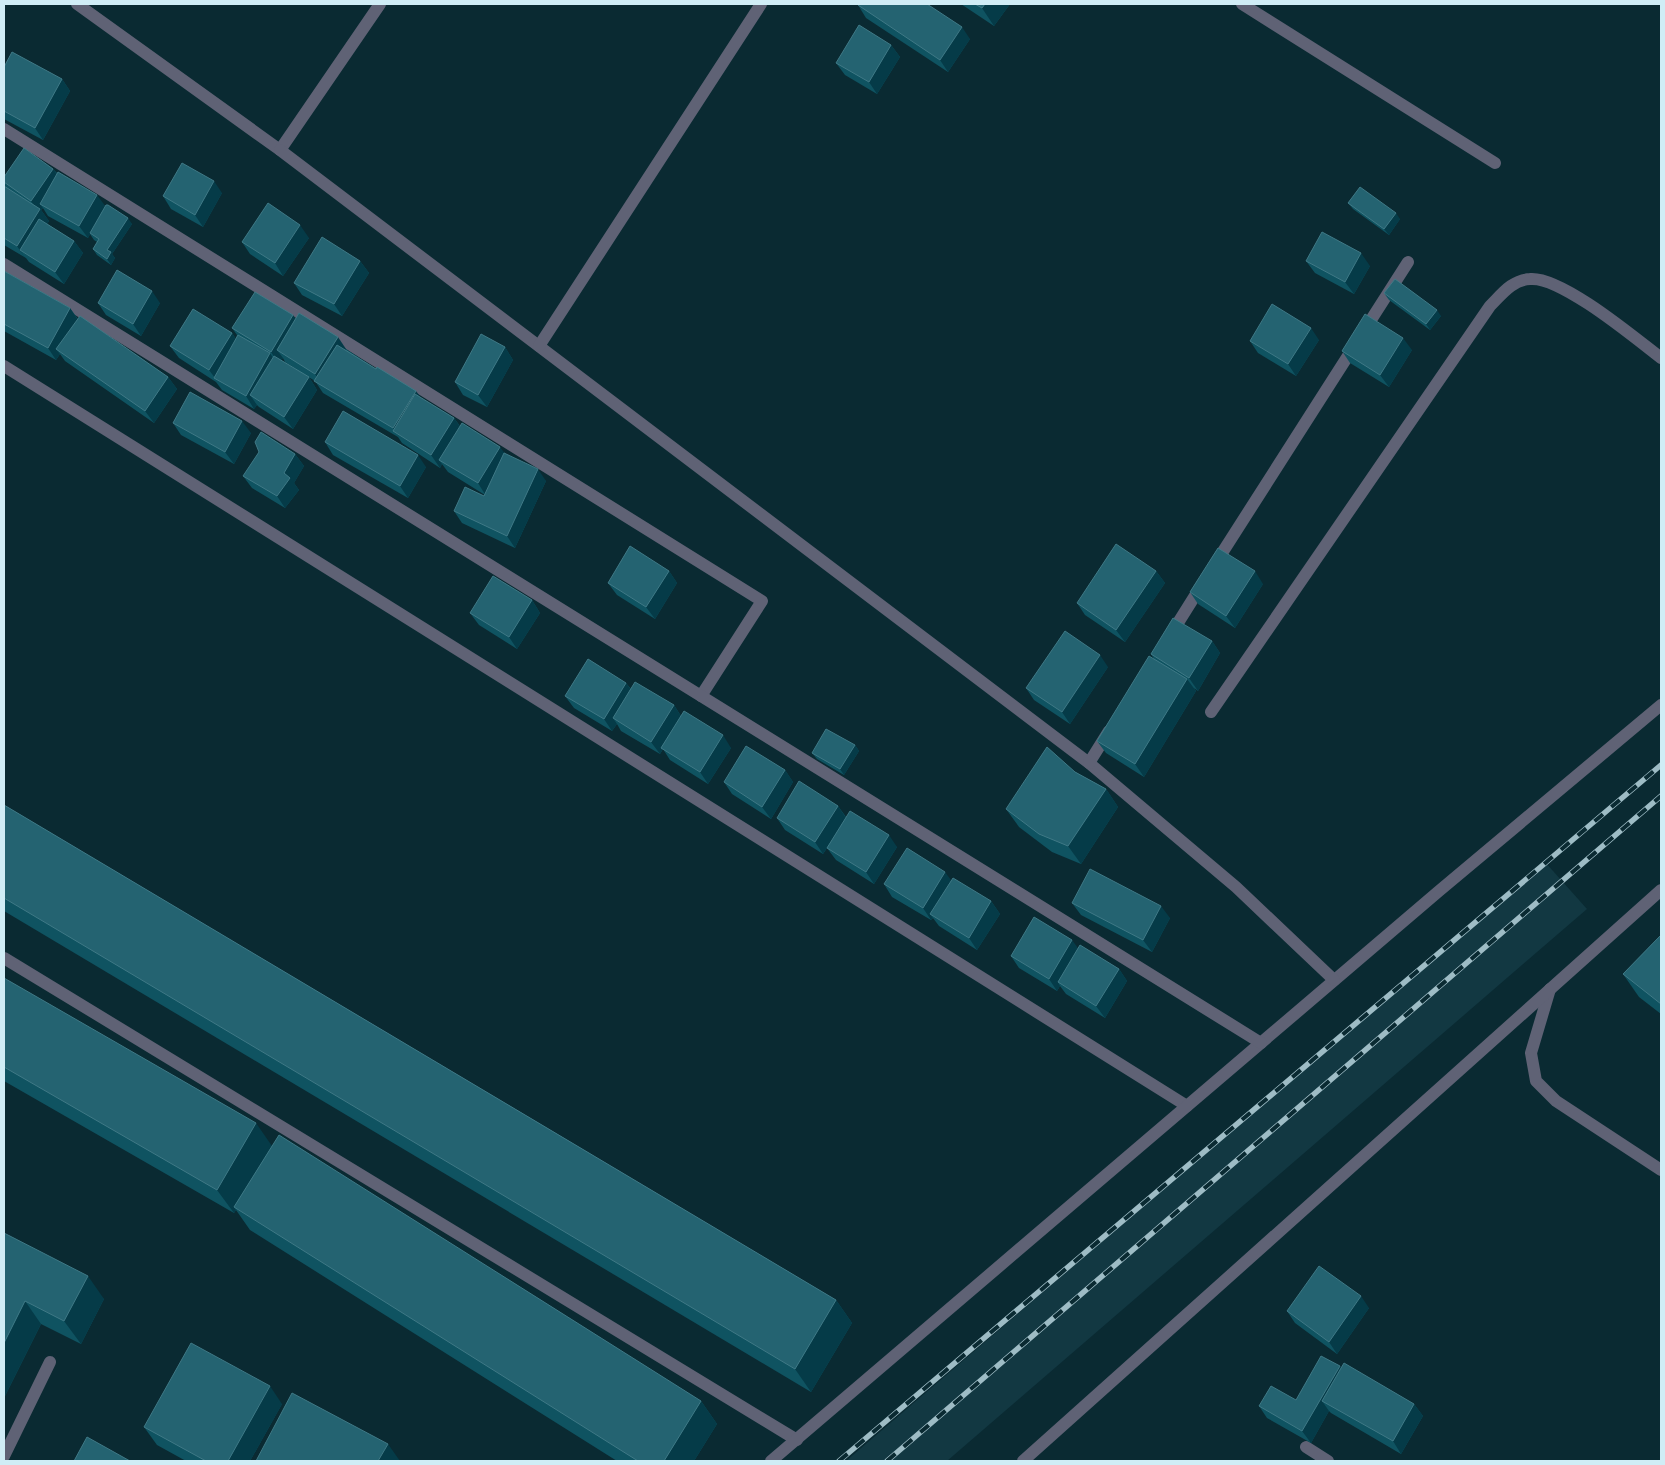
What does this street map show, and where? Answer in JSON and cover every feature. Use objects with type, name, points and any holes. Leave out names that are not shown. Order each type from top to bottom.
[{"type":"street","points":[[77,4],[280,150],[1089,762],[1236,887],[1334,980]]},
{"type":"street","points":[[280,150],[380,4]]},
{"type":"street","points":[[539,346],[761,4]]},
{"type":"street","points":[[1242,4],[1495,163]]},
{"type":"street","points":[[4,129],[762,601],[701,696]]},
{"type":"street","points":[[1164,646],[1408,262]]},
{"type":"street","points":[[4,264],[1261,1042]]},
{"type":"street","points":[[1211,712],[1490,306],[1510,285],[1531,278],[1552,283],[1571,292],[1661,358]]},
{"type":"street","points":[[4,366],[1188,1106]]},
{"type":"street","points":[[771,1461],[1261,1042],[1661,705]]},
{"type":"street","points":[[1089,762],[1116,721]]},
{"type":"street","points":[[1023,1461],[1661,890]]},
{"type":"street","points":[[4,958],[796,1440]]},
{"type":"street","points":[[1550,989],[1531,1053],[1536,1081],[1556,1101],[1661,1170]]},
{"type":"street","points":[[4,1456],[50,1362]]},
{"type":"street","points":[[1306,1447],[1328,1461]]},
{"type":"shaded area","points":[[1545,862],[1587,909],[947,1461],[846,1461]]},
{"type":"building","points":[[859,4],[927,4],[962,27],[940,60]]},
{"type":"building","points":[[975,4],[985,4],[982,8]]},
{"type":"building","points":[[859,25],[891,45],[869,82],[836,63]]},
{"type":"building","points":[[12,52],[62,79],[35,128],[4,111],[4,67]]},
{"type":"building","points":[[24,148],[53,169],[31,201],[4,182],[4,177]]},
{"type":"building","points":[[182,163],[214,181],[195,215],[163,196]]},
{"type":"building","points":[[58,172],[97,195],[79,226],[40,204]]},
{"type":"building","points":[[4,186],[40,209],[17,246],[4,238]]},
{"type":"building","points":[[1360,187],[1396,213],[1384,229],[1348,203]]},
{"type":"building","points":[[268,203],[300,225],[275,263],[242,242]]},
{"type":"building","points":[[106,205],[128,218],[107,250],[111,252],[107,259],[93,249],[99,239],[90,233]]},
{"type":"building","points":[[39,219],[74,241],[55,272],[20,250]]},
{"type":"building","points":[[1322,232],[1361,253],[1345,282],[1306,261]]},
{"type":"building","points":[[322,237],[360,261],[334,304],[294,283]]},
{"type":"building","points":[[117,270],[152,291],[133,324],[98,303]]},
{"type":"building","points":[[4,271],[70,308],[48,348],[4,324]]},
{"type":"building","points":[[1395,279],[1437,310],[1426,324],[1384,293]]},
{"type":"building","points":[[255,292],[293,315],[271,352],[232,328]]},
{"type":"building","points":[[1272,304],[1311,328],[1288,364],[1250,341]]},
{"type":"building","points":[[193,309],[232,333],[209,370],[170,346]]},
{"type":"building","points":[[299,313],[338,337],[315,374],[277,350]]},
{"type":"building","points":[[1365,314],[1403,338],[1380,375],[1342,351]]},
{"type":"building","points":[[80,316],[168,377],[145,411],[56,349]]},
{"type":"building","points":[[481,334],[505,347],[478,395],[455,382]]},
{"type":"building","points":[[238,335],[270,353],[246,396],[214,378]]},
{"type":"building","points":[[337,345],[416,391],[393,428],[314,381]]},
{"type":"building","points":[[274,356],[309,377],[284,417],[250,395]]},
{"type":"building","points":[[190,392],[242,421],[225,452],[173,423]]},
{"type":"building","points":[[415,394],[454,418],[431,455],[393,431]]},
{"type":"building","points":[[343,411],[418,455],[400,486],[325,442]]},
{"type":"building","points":[[462,423],[500,447],[478,483],[439,460]]},
{"type":"building","points":[[261,432],[295,454],[284,473],[290,478],[277,496],[243,476],[259,452],[255,442]]},
{"type":"building","points":[[504,453],[538,469],[507,536],[454,511],[465,487],[484,496]]},
{"type":"building","points":[[1116,544],[1156,571],[1116,630],[1077,603]]},
{"type":"building","points":[[630,546],[669,571],[646,607],[608,583]]},
{"type":"building","points":[[1218,548],[1255,571],[1226,616],[1190,592]]},
{"type":"building","points":[[493,576],[532,600],[509,637],[470,613]]},
{"type":"building","points":[[1173,618],[1212,641],[1189,678],[1151,654]]},
{"type":"building","points":[[1065,631],[1100,655],[1062,712],[1026,688]]},
{"type":"building","points":[[1149,656],[1187,679],[1135,764],[1097,741]]},
{"type":"building","points":[[588,659],[626,683],[604,719],[565,696]]},
{"type":"building","points":[[635,682],[674,705],[651,742],[613,718]]},
{"type":"building","points":[[684,711],[723,735],[700,772],[661,748]]},
{"type":"building","points":[[826,729],[855,745],[840,769],[812,753]]},
{"type":"building","points":[[746,746],[785,770],[762,807],[724,782]]},
{"type":"building","points":[[1047,747],[1075,772],[1106,789],[1068,846],[1039,834],[1006,809]]},
{"type":"building","points":[[799,781],[838,806],[815,842],[777,818]]},
{"type":"building","points":[[4,805],[836,1300],[795,1369],[4,898]]},
{"type":"building","points":[[850,811],[889,835],[866,872],[827,848]]},
{"type":"building","points":[[907,848],[945,872],[923,908],[884,884]]},
{"type":"building","points":[[1090,869],[1161,906],[1143,940],[1072,903]]},
{"type":"building","points":[[953,878],[991,901],[969,938],[930,914]]},
{"type":"building","points":[[1034,917],[1072,940],[1049,979],[1011,956]]},
{"type":"building","points":[[1661,935],[1661,1004],[1623,974]]},
{"type":"building","points":[[1080,945],[1119,969],[1096,1006],[1058,982]]},
{"type":"building","points":[[4,978],[256,1123],[217,1190],[4,1067]]},
{"type":"building","points":[[279,1135],[701,1401],[664,1461],[638,1461],[234,1207]]},
{"type":"building","points":[[4,1233],[88,1276],[64,1321],[25,1301],[4,1343]]},
{"type":"building","points":[[1319,1266],[1361,1296],[1329,1342],[1287,1311]]},
{"type":"building","points":[[191,1343],[270,1386],[228,1461],[206,1461],[144,1427]]},
{"type":"building","points":[[1321,1356],[1340,1366],[1302,1431],[1259,1406],[1271,1386],[1296,1400]]},
{"type":"building","points":[[1344,1363],[1414,1404],[1393,1441],[1322,1401]]},
{"type":"building","points":[[292,1393],[388,1444],[378,1461],[256,1461]]},
{"type":"building","points":[[87,1437],[130,1461],[74,1461]]},
{"type":"railway","points":[[839,1461],[1661,765]]},
{"type":"railway","points":[[887,1461],[1661,796]]}]
